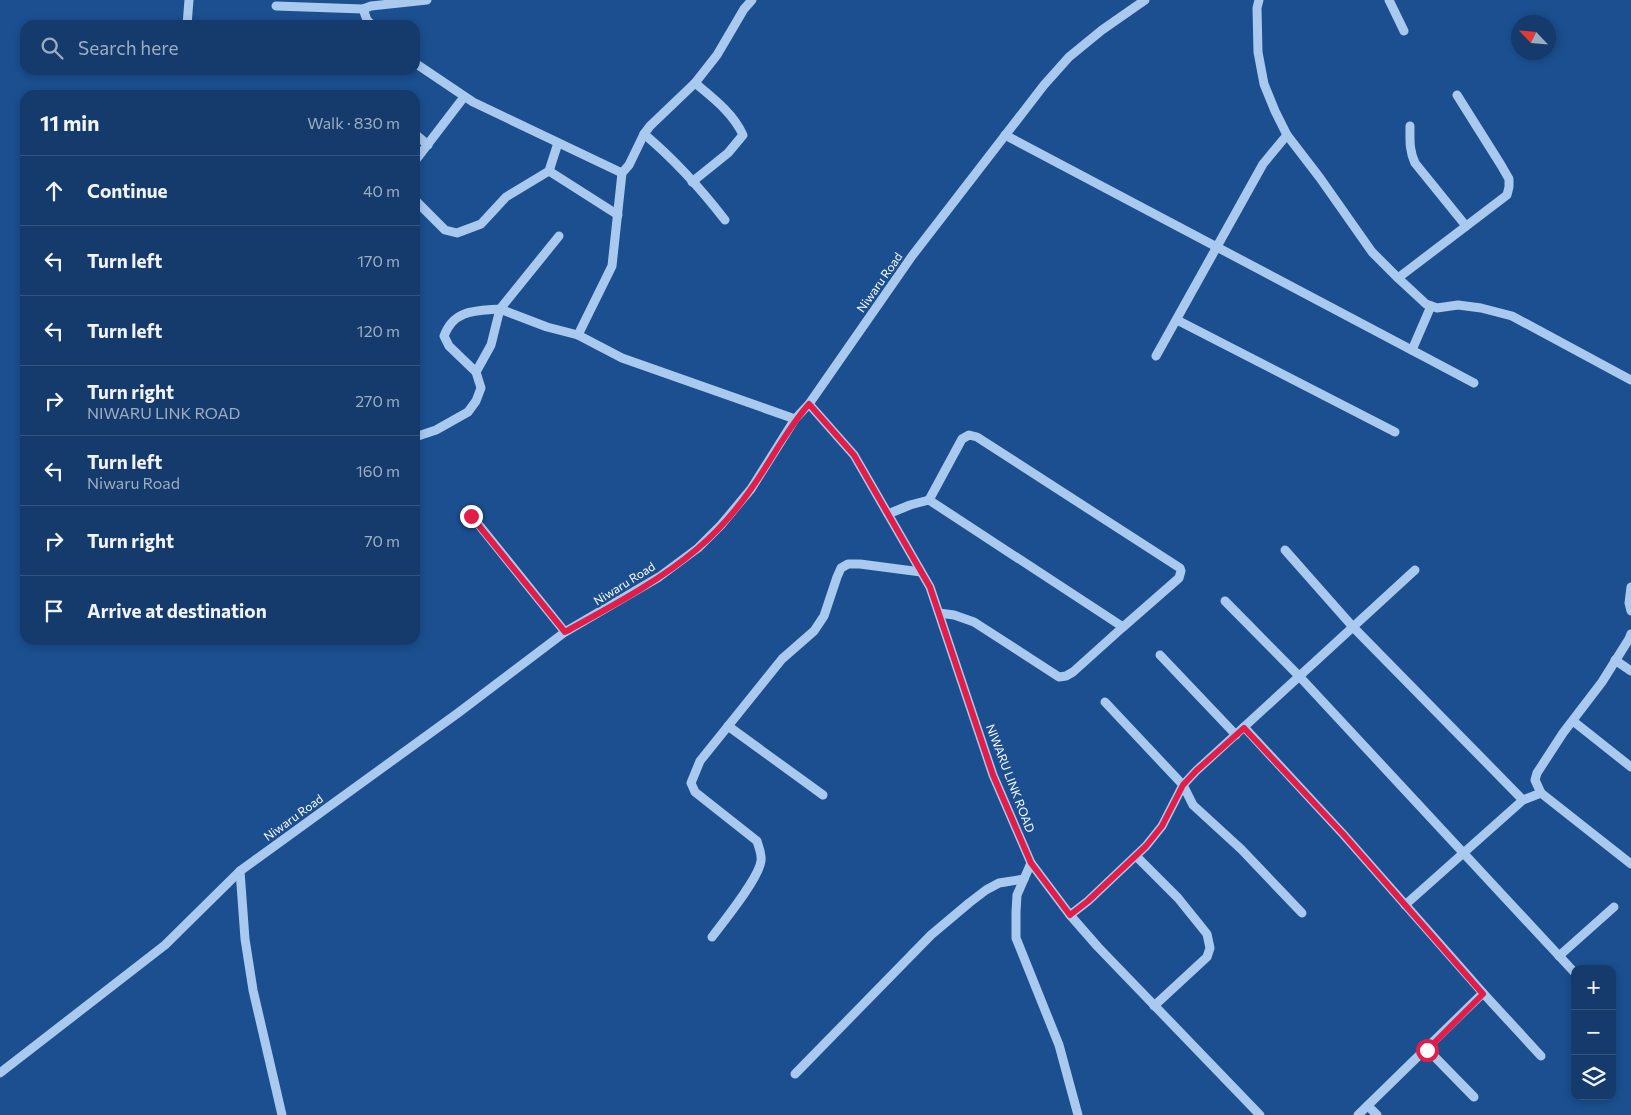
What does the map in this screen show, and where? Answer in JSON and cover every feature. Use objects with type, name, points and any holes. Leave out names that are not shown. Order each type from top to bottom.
[{"type":"street","points":[[187,20],[189,0]]},
{"type":"street","points":[[276,6],[363,9],[371,6],[427,0]]},
{"type":"street","points":[[578,335],[612,266],[622,173],[629,165],[650,126],[695,83],[717,55],[744,9],[752,0]]},
{"type":"street","name":"Niwaru Road","points":[[0,1073],[165,945],[240,871],[458,714],[565,632],[659,577],[698,548],[721,525],[751,489],[796,419],[809,404],[912,256],[1044,85],[1069,57],[1102,30],[1145,0]]},
{"type":"street","points":[[1259,0],[1257,8],[1258,52],[1264,84],[1287,135],[1372,252],[1413,294],[1426,304],[1437,308],[1458,305],[1512,316],[1631,380]]},
{"type":"street","points":[[1389,0],[1404,31]]},
{"type":"street","points":[[363,9],[367,20]]},
{"type":"street","points":[[420,66],[472,102],[622,173]]},
{"type":"street","points":[[692,182],[728,153],[743,135],[737,122],[695,83]]},
{"type":"street","points":[[1398,278],[1507,195],[1509,188],[1508,179],[1502,165],[1457,94]]},
{"type":"street","points":[[420,155],[464,97]]},
{"type":"street","points":[[1410,126],[1411,153],[1415,163],[1466,226]]},
{"type":"street","points":[[644,134],[665,152],[725,220]]},
{"type":"street","points":[[1005,135],[1474,383]]},
{"type":"street","points":[[1156,356],[1263,164],[1287,135]]},
{"type":"street","points":[[420,138],[428,145]]},
{"type":"street","points":[[420,205],[445,230],[457,233],[481,224],[506,196],[549,171],[558,143]]},
{"type":"street","points":[[549,171],[618,215]]},
{"type":"street","points":[[476,372],[490,345],[500,309],[559,236]]},
{"type":"street","points":[[1412,350],[1431,306]]},
{"type":"street","points":[[420,435],[436,430],[468,412],[481,388],[476,372],[449,346],[444,336],[447,328],[457,317],[469,311],[500,309],[547,327],[578,335],[622,358],[796,419]]},
{"type":"street","points":[[1177,320],[1395,432]]},
{"type":"street","name":"NIWARU LINK ROAD","points":[[809,404],[854,455],[930,587],[993,775],[1031,863],[1070,915],[1098,947],[1260,1115]]},
{"type":"street","points":[[888,514],[929,500],[962,439],[968,435],[977,437],[1180,568],[1181,571],[1179,578],[1073,672],[1066,676],[1059,677],[974,622],[954,615],[939,613]]},
{"type":"street","points":[[929,500],[1123,627]]},
{"type":"street","points":[[471,516],[565,632]]},
{"type":"street","points":[[1285,550],[1353,627],[1523,800]]},
{"type":"street","points":[[712,937],[757,874],[761,861],[761,851],[758,841],[695,792],[691,783],[700,761],[782,659],[814,631],[824,616],[836,577],[841,568],[848,564],[860,564],[921,572]]},
{"type":"street","points":[[1070,915],[1088,901],[1146,846],[1162,826],[1183,785],[1415,570]]},
{"type":"street","points":[[1631,587],[1629,603],[1631,611]]},
{"type":"street","points":[[1225,600],[1299,676],[1571,969]]},
{"type":"street","points":[[1631,634],[1602,682],[1563,733],[1537,772],[1535,780],[1541,792],[1631,864]]},
{"type":"street","points":[[1160,655],[1236,735]]},
{"type":"street","points":[[1616,660],[1631,671]]},
{"type":"street","points":[[1105,702],[1183,785],[1193,805],[1241,849],[1302,913]]},
{"type":"street","points":[[1572,721],[1631,768]]},
{"type":"street","points":[[728,726],[823,795]]},
{"type":"street","points":[[1244,728],[1343,834],[1483,994],[1541,1056]]},
{"type":"street","points":[[1405,905],[1523,800],[1541,792]]},
{"type":"street","points":[[1136,856],[1178,898],[1207,934],[1210,948],[1207,957],[1154,1006]]},
{"type":"street","points":[[1031,863],[1017,895],[1016,938],[1059,1045],[1078,1115]]},
{"type":"street","points":[[240,871],[245,940],[253,990],[282,1115]]},
{"type":"street","points":[[795,1074],[931,935],[969,902],[999,883],[1024,879]]},
{"type":"street","points":[[1559,956],[1614,907]]},
{"type":"street","points":[[1358,1115],[1483,994]]},
{"type":"street","points":[[1427,1050],[1474,1097]]},
{"type":"street","points":[[1368,1106],[1377,1115]]},
{"type":"route","points":[[471,516],[565,632],[659,577],[698,548],[721,525],[751,489],[796,419],[809,404],[854,455],[930,587],[993,775],[1031,863],[1070,915],[1088,901],[1146,846],[1162,826],[1183,785],[1244,728],[1343,834],[1483,994],[1427,1050]]}]
